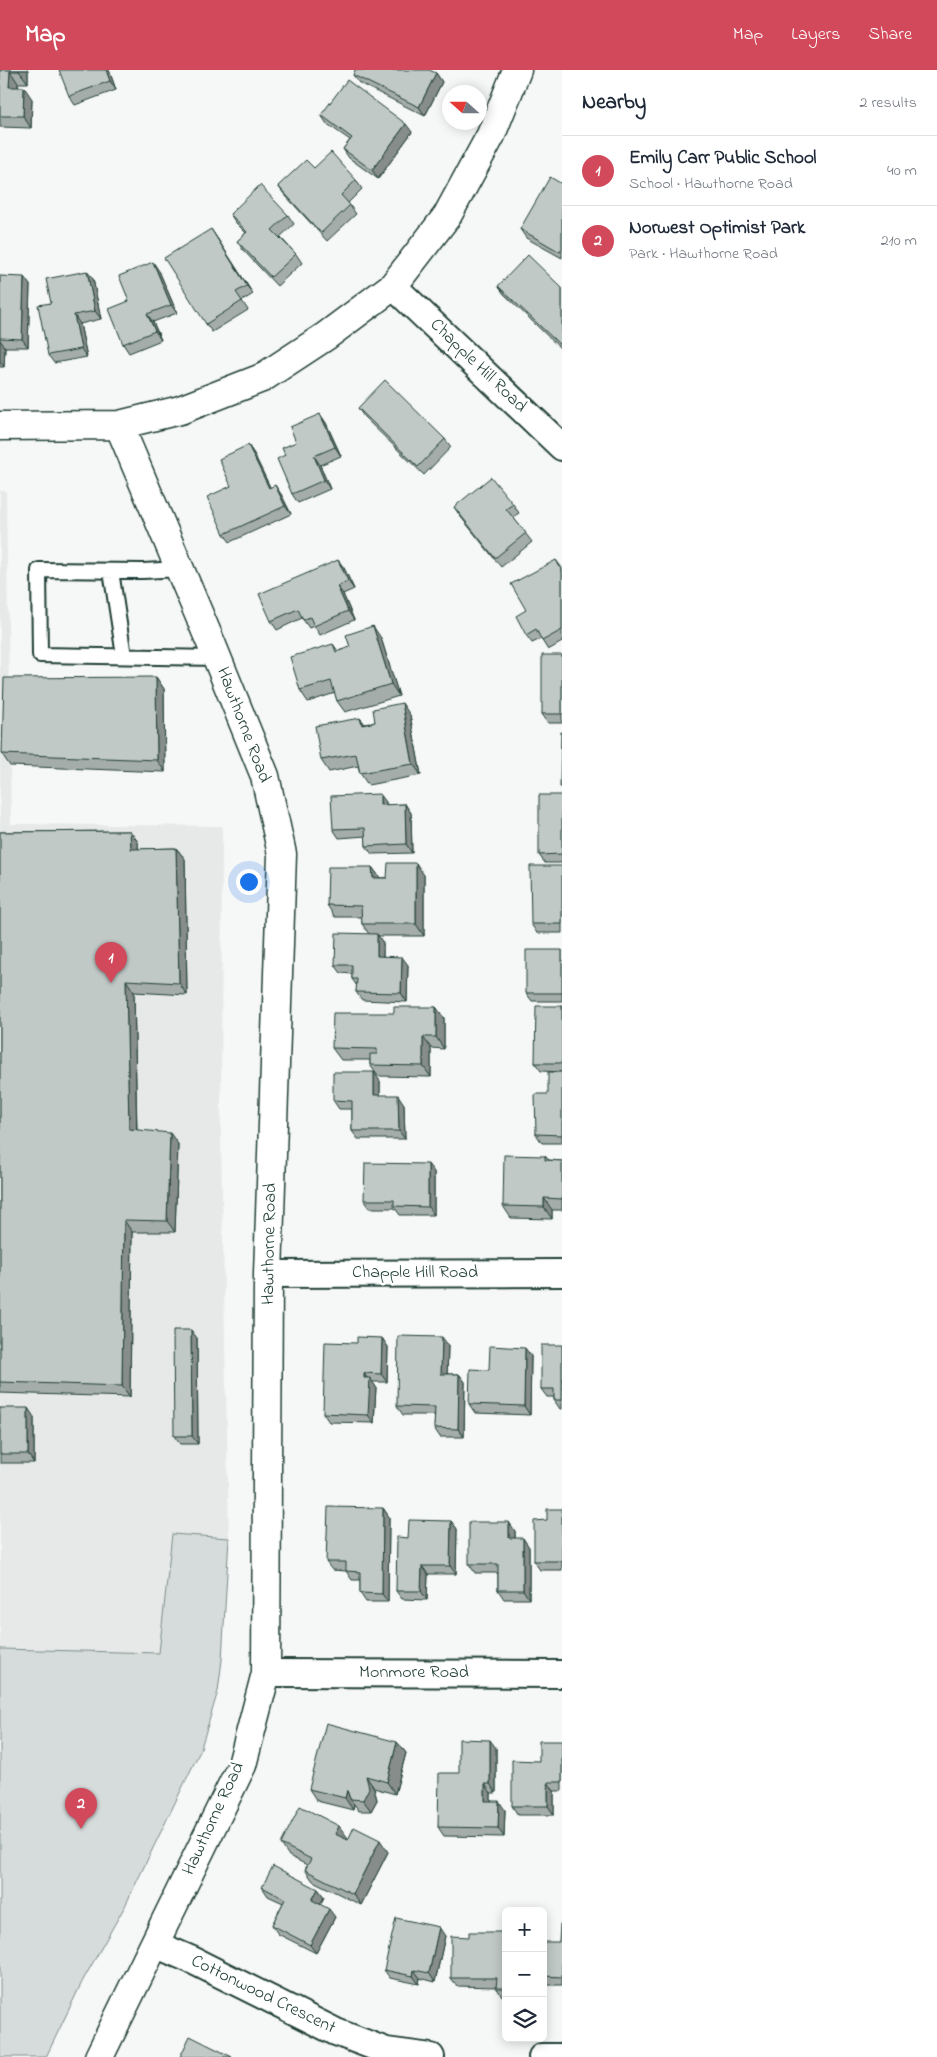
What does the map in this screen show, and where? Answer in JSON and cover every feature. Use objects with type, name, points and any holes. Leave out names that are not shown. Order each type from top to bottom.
[{"type":"street","points":[[0,426],[119,425],[180,410],[262,378],[326,336],[393,286],[447,216],[492,135],[516,70]]},
{"type":"street","name":"Chapple Hill Road","points":[[393,286],[562,447]]},
{"type":"street","name":"Hawthorne Road","points":[[99,2057],[242,1766],[266,1673],[268,1274],[282,854],[265,776],[119,425]]},
{"type":"street","name":"Chapple Hill Road","points":[[268,1274],[562,1273]]},
{"type":"street","name":"Monmore Road","points":[[266,1673],[562,1674]]},
{"type":"street","name":"Cottonwood Crescent","points":[[155,1944],[192,1960],[336,2032],[386,2051],[431,2057]]},
{"type":"street","points":[[542,2057],[562,2057]]},
{"type":"lane","points":[[180,569],[111,571],[39,570],[40,655],[217,658]]},
{"type":"lane","points":[[111,571],[124,656]]},
{"type":"shaded area","points":[[0,491],[6,491],[11,824],[222,826],[221,1140],[229,1538],[172,1534],[159,1653],[0,1649]]},
{"type":"shaded area","points":[[172,1534],[229,1538],[222,1660],[218,1691],[200,1751],[125,1906],[82,1982],[46,2057],[0,2057],[0,1649],[159,1653]]},
{"type":"building","points":[[0,70],[19,70],[10,71],[9,87],[24,87],[23,116],[0,116]]},
{"type":"building","points":[[59,70],[106,70],[110,81],[69,96]]},
{"type":"building","points":[[355,70],[429,70],[436,73],[419,107],[353,75]]},
{"type":"building","points":[[347,80],[406,124],[372,170],[343,149],[352,138],[321,115]]},
{"type":"building","points":[[331,152],[356,180],[341,195],[350,205],[321,233],[278,186],[306,160],[314,168]]},
{"type":"building","points":[[550,177],[562,184],[562,249],[560,252],[520,229]]},
{"type":"building","points":[[260,185],[288,215],[272,230],[296,254],[271,277],[237,241],[247,232],[230,214]]},
{"type":"building","points":[[211,229],[247,286],[236,292],[242,301],[206,324],[164,258]]},
{"type":"building","points":[[528,255],[562,288],[562,341],[559,344],[498,286]]},
{"type":"building","points":[[153,262],[171,305],[147,314],[155,331],[123,344],[109,309],[129,301],[119,276]]},
{"type":"building","points":[[87,271],[95,311],[74,315],[81,349],[48,355],[38,305],[51,303],[46,279]]},
{"type":"building","points":[[0,276],[24,277],[22,339],[0,338]]},
{"type":"building","points":[[385,380],[445,439],[418,467],[358,408]]},
{"type":"building","points":[[320,414],[335,447],[314,456],[324,480],[292,494],[277,459],[285,455],[282,448],[296,442],[290,427]]},
{"type":"building","points":[[248,445],[269,488],[275,485],[285,506],[224,534],[207,497],[231,486],[219,459]]},
{"type":"building","points":[[491,477],[513,504],[506,509],[526,533],[495,558],[454,507]]},
{"type":"building","points":[[338,560],[348,581],[337,586],[348,611],[314,626],[310,617],[303,620],[298,609],[271,621],[259,594]]},
{"type":"building","points":[[556,560],[562,571],[562,630],[542,641],[536,629],[526,635],[516,616],[526,610],[511,584]]},
{"type":"building","points":[[373,626],[391,684],[337,701],[331,681],[300,690],[290,657],[333,644],[336,652],[350,647],[346,635]]},
{"type":"building","points":[[542,655],[562,655],[562,714],[542,714]]},
{"type":"building","points":[[156,677],[157,760],[2,754],[4,678]]},
{"type":"building","points":[[402,703],[413,764],[360,773],[356,754],[321,760],[315,726],[360,718],[362,725],[375,722],[373,709]]},
{"type":"building","points":[[561,732],[562,787],[560,787]]},
{"type":"building","points":[[380,794],[380,805],[405,804],[406,844],[366,846],[365,828],[333,829],[331,796]]},
{"type":"building","points":[[539,795],[562,795],[562,854],[539,855]]},
{"type":"building","points":[[130,831],[131,849],[176,848],[179,983],[126,980],[129,1129],[170,1133],[167,1221],[124,1220],[122,1386],[0,1382],[0,832]]},
{"type":"building","points":[[388,863],[416,863],[416,924],[362,924],[361,906],[327,905],[328,867],[372,867],[373,878],[387,878]]},
{"type":"building","points":[[530,866],[562,866],[562,924],[531,924]]},
{"type":"building","points":[[336,933],[377,934],[377,956],[402,957],[401,993],[356,992],[357,979],[352,979],[352,965],[335,965]]},
{"type":"building","points":[[526,950],[562,950],[562,993],[526,993]]},
{"type":"building","points":[[536,1006],[562,1006],[562,1063],[535,1063]]},
{"type":"building","points":[[394,1007],[436,1007],[436,1037],[423,1037],[423,1066],[370,1065],[370,1054],[377,1054],[377,1049],[332,1048],[333,1013],[394,1013]]},
{"type":"building","points":[[333,1072],[374,1072],[374,1095],[398,1095],[399,1131],[352,1131],[352,1101],[333,1100]]},
{"type":"building","points":[[548,1072],[562,1072],[562,1135],[536,1134],[535,1094],[548,1094]]},
{"type":"building","points":[[504,1155],[545,1156],[545,1160],[562,1161],[562,1199],[544,1198],[544,1207],[503,1206]]},
{"type":"building","points":[[365,1163],[428,1164],[428,1207],[394,1206],[394,1200],[364,1200]]},
{"type":"building","points":[[173,1330],[191,1330],[192,1436],[174,1436]]},
{"type":"building","points":[[398,1336],[442,1337],[441,1374],[459,1374],[458,1429],[434,1428],[435,1407],[397,1406]]},
{"type":"building","points":[[357,1337],[382,1338],[381,1374],[364,1373],[364,1378],[370,1378],[368,1415],[323,1413],[325,1342],[357,1343]]},
{"type":"building","points":[[541,1345],[562,1345],[562,1400],[554,1400],[554,1389],[541,1389]]},
{"type":"building","points":[[490,1346],[525,1348],[524,1406],[469,1404],[470,1369],[489,1370]]},
{"type":"building","points":[[0,1408],[28,1408],[28,1454],[0,1454]]},
{"type":"building","points":[[328,1507],[383,1508],[382,1594],[360,1593],[360,1572],[346,1571],[346,1562],[326,1562]]},
{"type":"building","points":[[547,1509],[562,1509],[562,1561],[534,1561],[534,1521],[547,1520]]},
{"type":"building","points":[[409,1520],[451,1521],[450,1566],[422,1566],[421,1591],[396,1591],[397,1537],[408,1538]]},
{"type":"building","points":[[469,1522],[509,1522],[509,1538],[523,1538],[523,1590],[498,1590],[498,1564],[469,1564]]},
{"type":"building","points":[[326,1723],[397,1742],[387,1782],[366,1776],[369,1788],[363,1800],[350,1799],[347,1790],[345,1798],[309,1789]]},
{"type":"building","points":[[459,1739],[490,1740],[490,1784],[485,1784],[485,1801],[499,1801],[498,1828],[438,1827],[439,1773],[459,1773]]},
{"type":"building","points":[[539,1741],[562,1741],[562,1782],[548,1782],[548,1806],[512,1806],[512,1760],[539,1761]]},
{"type":"building","points":[[300,1806],[339,1826],[335,1834],[348,1840],[354,1827],[380,1840],[353,1894],[305,1870],[311,1859],[281,1844]]},
{"type":"building","points":[[273,1866],[318,1889],[312,1900],[329,1909],[310,1945],[272,1925],[285,1899],[262,1887]]},
{"type":"building","points":[[396,1918],[439,1927],[429,1973],[414,1970],[413,1976],[384,1970]]},
{"type":"building","points":[[560,1924],[562,1924],[562,1977],[547,1976],[547,1942],[559,1942]]},
{"type":"building","points":[[469,1932],[502,1932],[502,1988],[496,1988],[497,1978],[451,1978],[451,1936],[469,1937]]},
{"type":"building","points":[[190,2036],[232,2057],[180,2057]]},
{"type":"place","name":"Emily Carr Public School","points":[[111,983]]},
{"type":"place","name":"Norwest Optimist Park","points":[[81,1829]]}]
